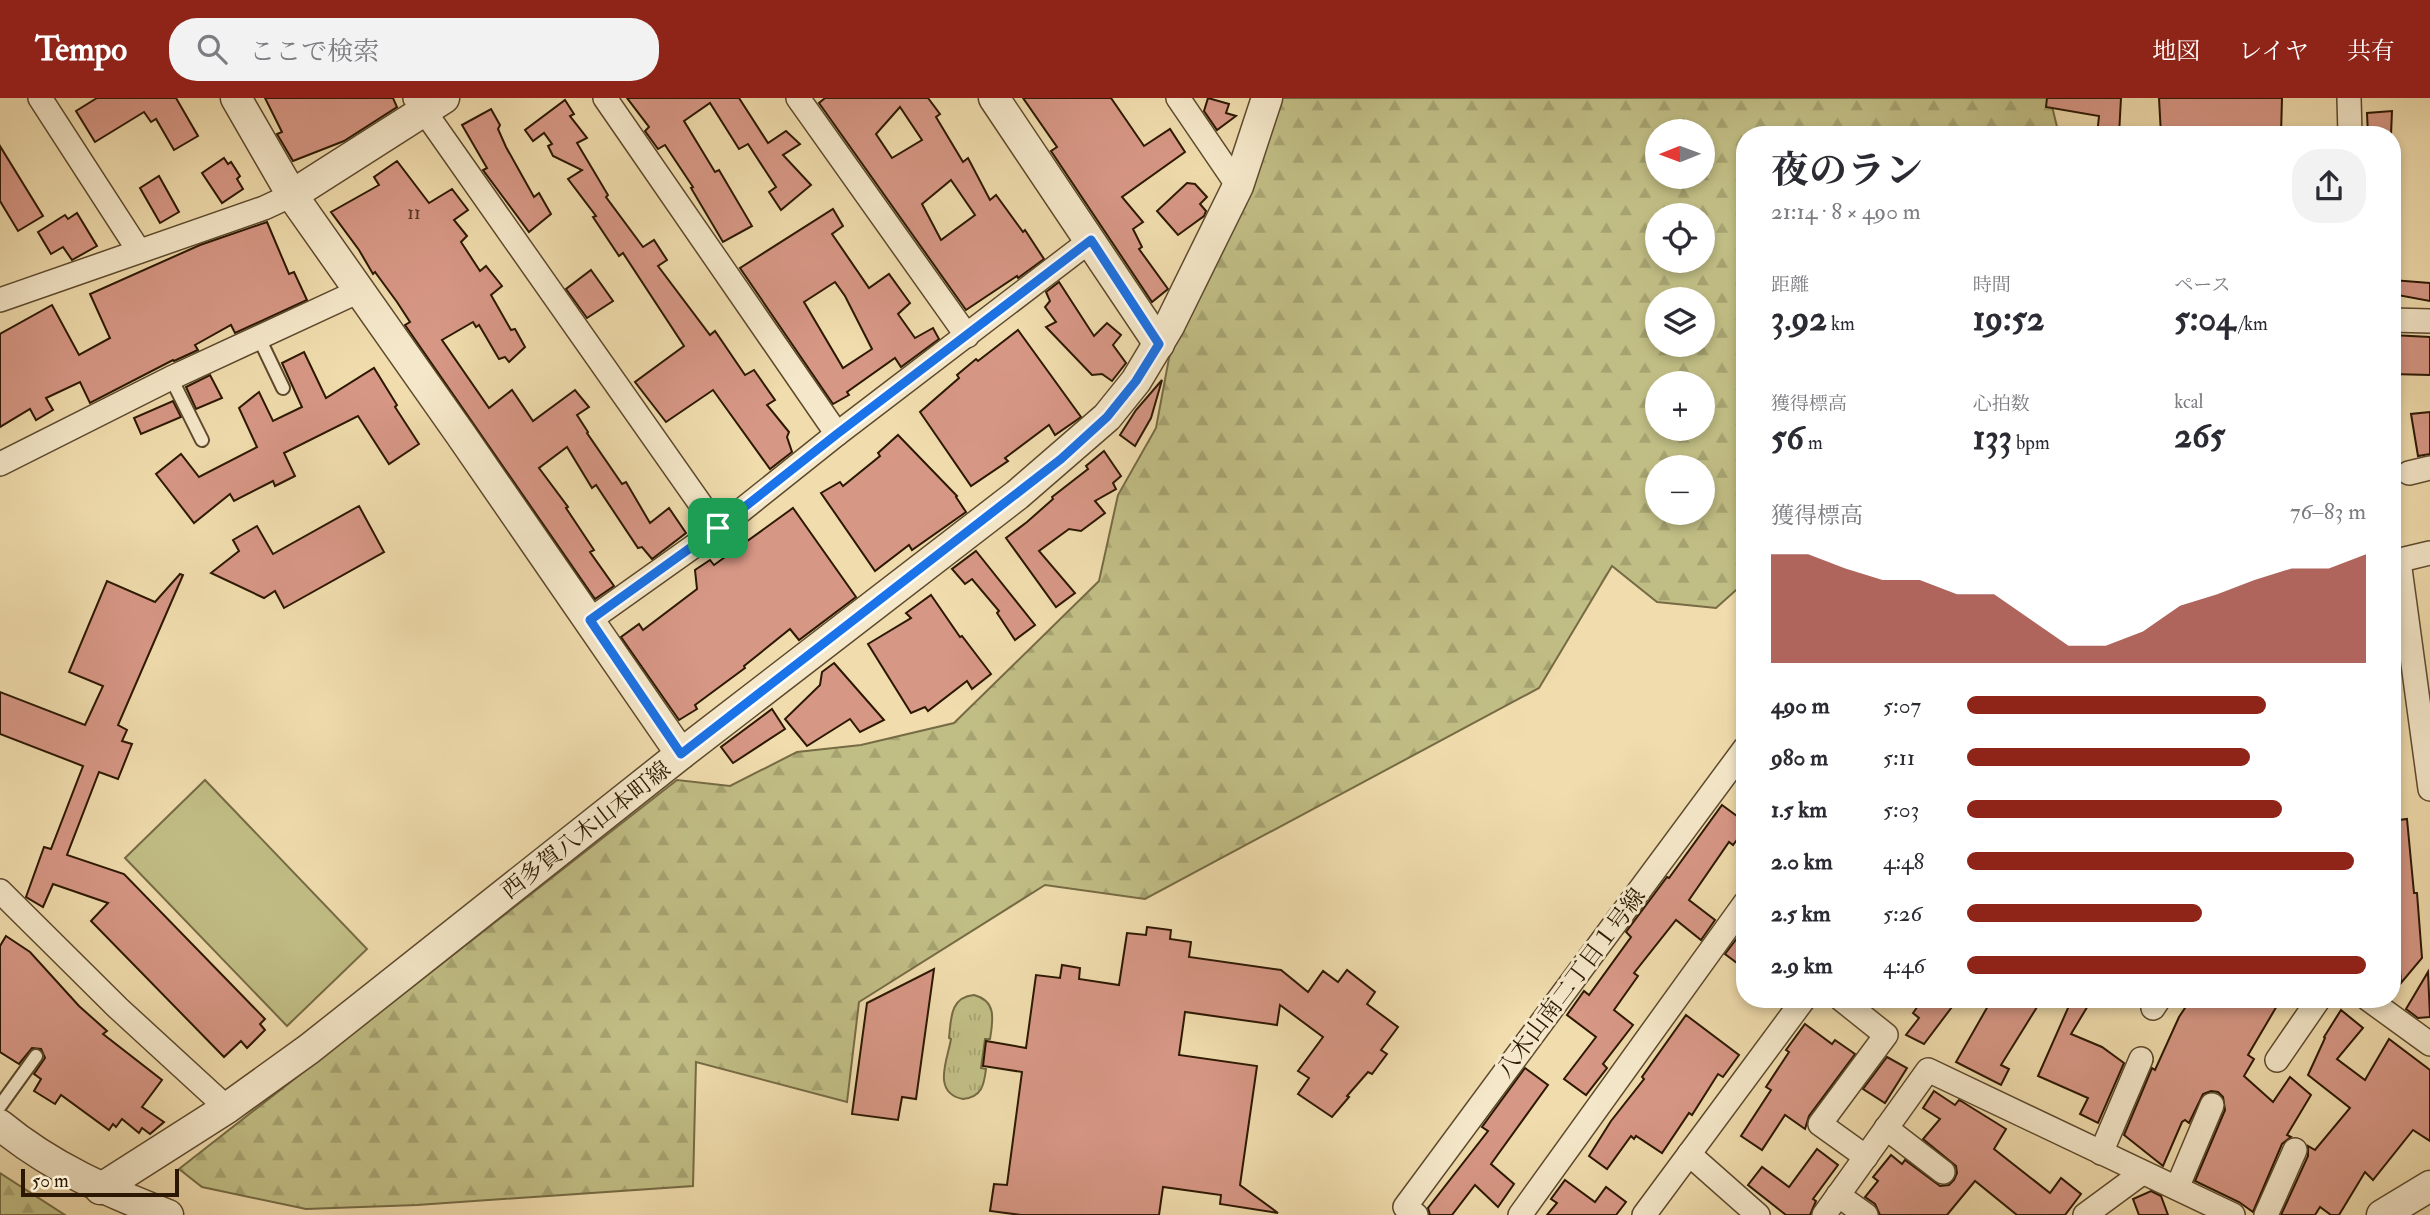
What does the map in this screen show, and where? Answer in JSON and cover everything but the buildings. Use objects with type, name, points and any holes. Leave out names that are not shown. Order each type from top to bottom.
[{"type":"street","points":[[40,98],[139,251]]},
{"type":"street","points":[[236,98],[292,195],[681,754]]},
{"type":"street","points":[[605,98],[837,434]]},
{"type":"street","points":[[798,98],[967,336]]},
{"type":"street","points":[[994,98],[1159,344]]},
{"type":"street","points":[[1178,98],[1238,186]]},
{"type":"street","name":"西多賀八木山本町線","points":[[100,1189],[227,1108],[309,1049],[681,754],[1061,459],[1107,417],[1136,381],[1159,344],[1238,186],[1267,98]]},
{"type":"street","points":[[2349,98],[2350,126]]},
{"type":"street","points":[[0,300],[264,208],[292,195],[428,102],[718,528]]},
{"type":"street","points":[[590,620],[718,528],[1091,240]]},
{"type":"street","points":[[0,464],[172,378],[359,291]]},
{"type":"street","points":[[2401,320],[2430,321]]},
{"type":"street","points":[[2401,561],[2430,552]]},
{"type":"street","points":[[2401,595],[2430,789]]},
{"type":"street","name":"八木山南二丁目１号線","points":[[1416,1215],[1405,1207],[1736,760]]},
{"type":"street","points":[[0,891],[118,1008],[227,1108]]},
{"type":"street","points":[[1521,1215],[1736,916]]},
{"type":"street","points":[[1644,1215],[1797,1008]]},
{"type":"street","points":[[1852,1008],[1886,1035],[1820,1124],[1866,1157]]},
{"type":"street","points":[[2277,1060],[2313,1008]]},
{"type":"street","points":[[2380,1008],[2430,1044]]},
{"type":"street","points":[[2101,1153],[2141,1059]]},
{"type":"street","points":[[1824,1215],[1928,1069],[2233,1215]]},
{"type":"street","points":[[2177,1188],[2212,1105]]},
{"type":"street","points":[[0,1125],[61,1167],[100,1189],[169,1215]]},
{"type":"street","points":[[1886,1128],[1943,1172]]},
{"type":"street","points":[[2266,1215],[2295,1150]]},
{"type":"street","points":[[1689,1154],[1758,1215]]},
{"type":"street","points":[[2085,1215],[2142,1173]]},
{"type":"street","points":[[2382,1215],[2430,1186]]},
{"type":"street","points":[[1839,1195],[1866,1215]]},
{"type":"lane","points":[[259,338],[283,388]]},
{"type":"lane","points":[[172,378],[202,440]]},
{"type":"lane","points":[[0,1106],[36,1056]]},
{"type":"green space","points":[[1275,98],[2050,98],[2057,126],[1736,126],[1736,590],[1716,608],[1657,602],[1612,566],[1539,688],[1145,899],[1045,885],[859,1002],[847,1102],[696,1062],[693,1186],[417,1205],[306,1209],[202,1187],[179,1169],[677,780],[730,786],[797,752],[861,745],[954,723],[1099,581],[1118,495],[1156,428],[1169,358],[1196,283]]},
{"type":"green space","points":[[205,780],[367,949],[287,1026],[125,858]]},
{"type":"green space","points":[[974,995],[987,1002],[990,1007],[992,1025],[990,1039],[985,1039],[981,1068],[986,1069],[983,1085],[974,1096],[963,1099],[947,1090],[944,1074],[953,1010],[960,1000]]},
{"type":"green space","points":[[0,1173],[65,1215],[0,1215]]},
{"type":"route","points":[[1091,240],[1159,344],[1136,381],[1107,417],[1061,459],[681,754],[590,620],[718,528],[1091,240]]}]
